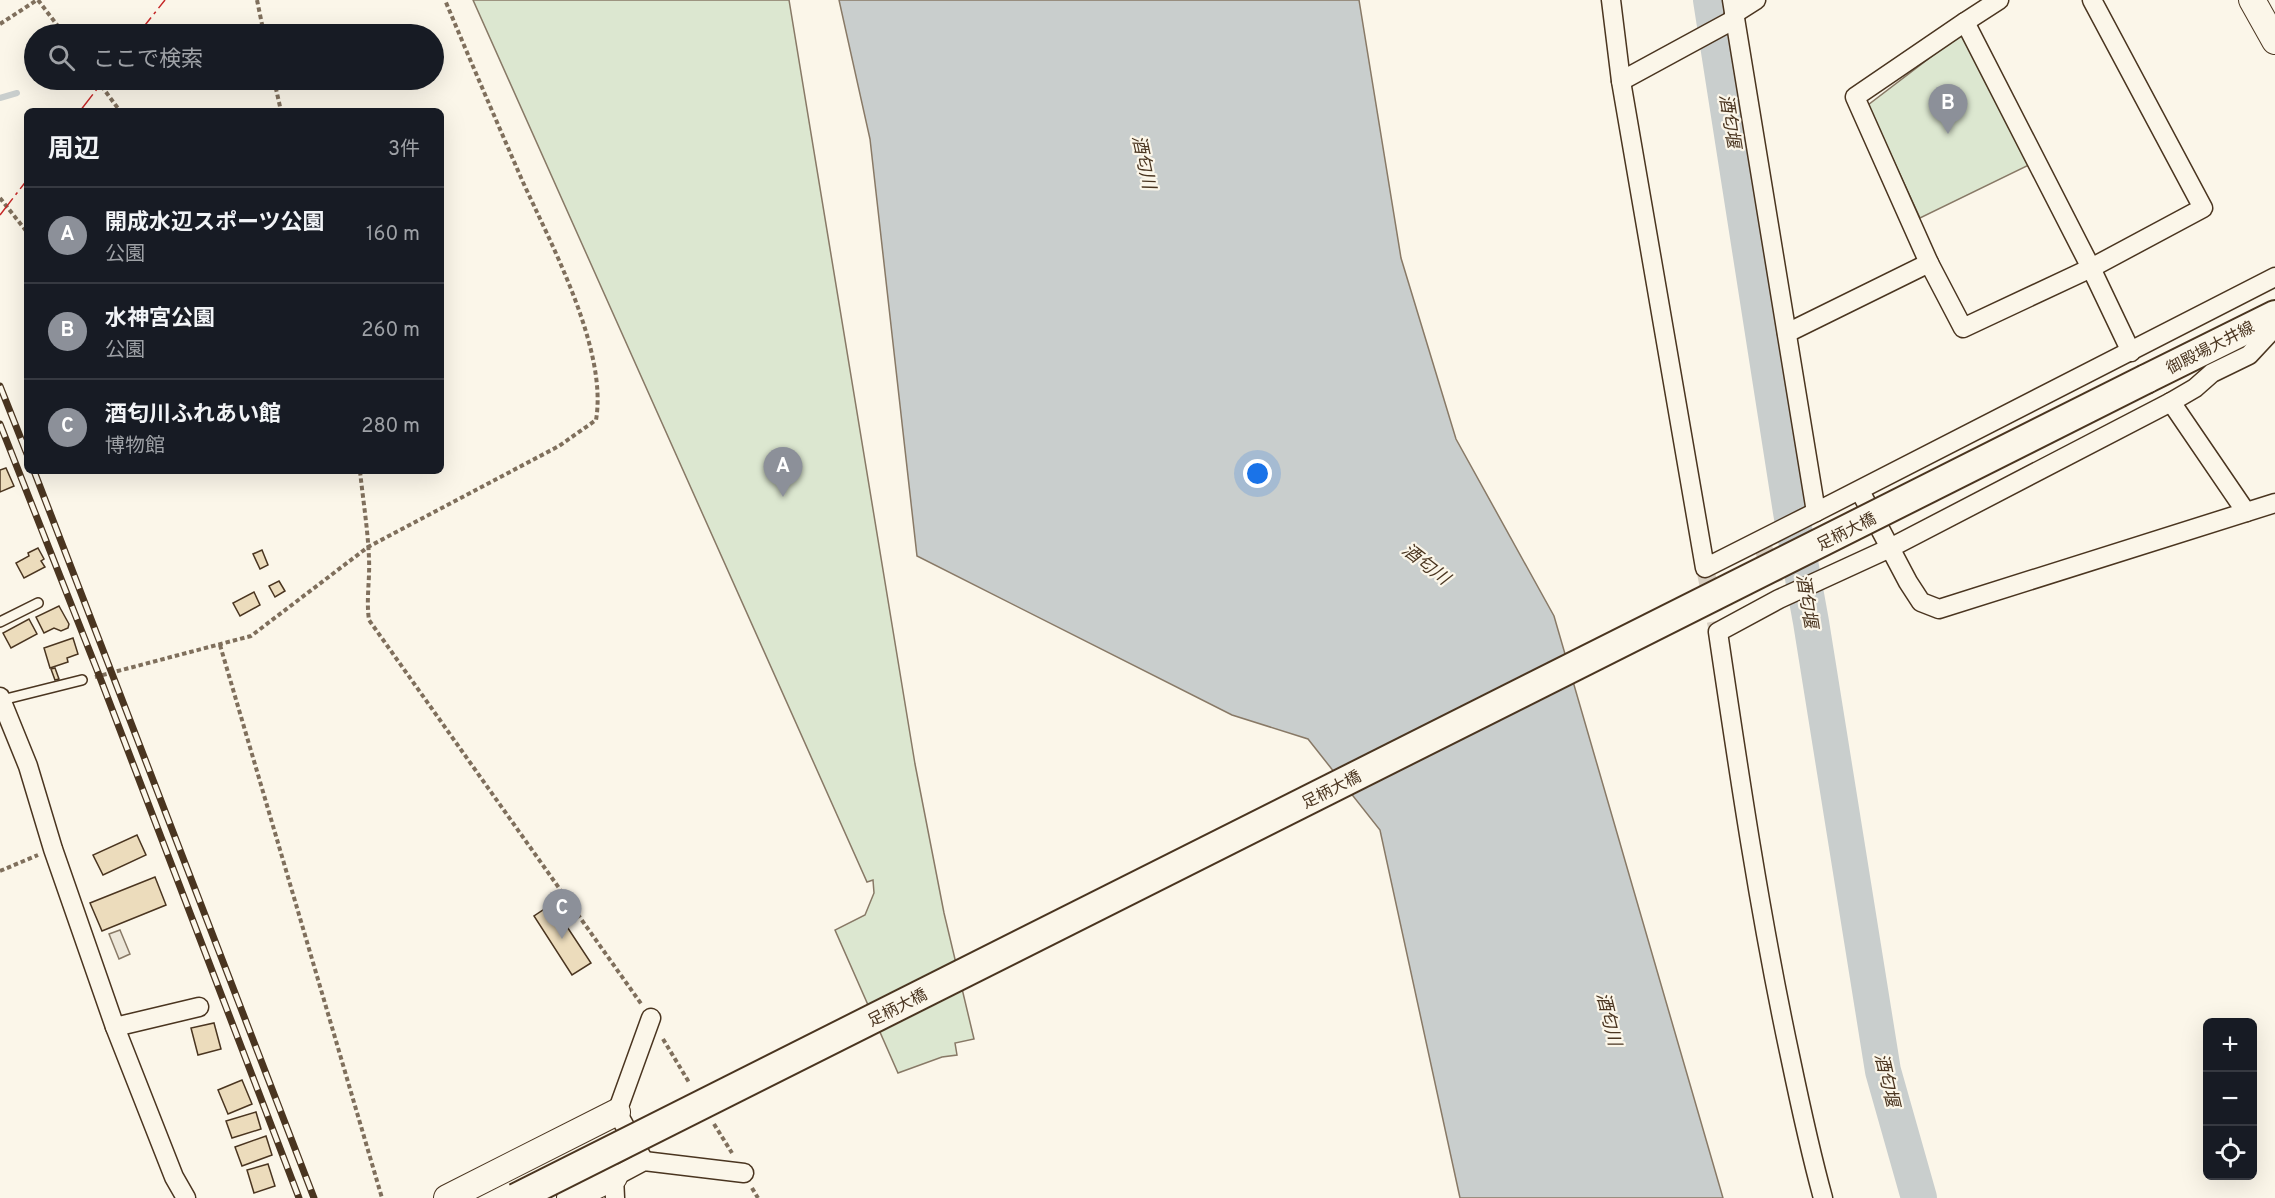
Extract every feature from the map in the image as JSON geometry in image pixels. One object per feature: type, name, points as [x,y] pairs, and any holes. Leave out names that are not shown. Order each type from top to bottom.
[{"type":"main road","name":"御殿場大井線","points":[[2146,379],[2275,315]]},
{"type":"main road","name":"足柄大橋","points":[[516,1198],[2146,379]]},
{"type":"street","points":[[1611,0],[1622,81],[1704,568],[1860,491],[2275,277]]},
{"type":"street","points":[[1622,81],[1756,0]]},
{"type":"street","points":[[1999,0],[1855,97],[1929,263],[1963,328],[2091,268],[2203,208],[2092,0]]},
{"type":"street","points":[[2252,0],[2275,41]]},
{"type":"street","points":[[1727,19],[1787,333],[1810,515]]},
{"type":"street","points":[[1965,22],[2091,268],[2131,352]]},
{"type":"street","points":[[1787,333],[1929,263]]},
{"type":"street","points":[[1823,1198],[1811,1155],[1777,996],[1745,819],[1718,632],[1804,587],[1890,548],[2171,402],[2195,388],[2212,373],[2249,355],[2275,327]]},
{"type":"street","points":[[2171,402],[2246,512]]},
{"type":"street","points":[[1860,491],[1921,602],[1939,609],[2275,503]]},
{"type":"street","points":[[1,698],[28,766],[53,849],[115,1028],[174,1177],[186,1198]]},
{"type":"street","points":[[115,1028],[199,1007]]},
{"type":"street","points":[[447,1198],[617,1112],[651,1018]]},
{"type":"street","points":[[617,1112],[644,1161]]},
{"type":"street","points":[[570,1198],[614,1188],[644,1161],[744,1173]]},
{"type":"lane","points":[[0,622],[38,603]]},
{"type":"lane","points":[[1,698],[82,680]]},
{"type":"path","points":[[0,24],[38,0],[56,24]]},
{"type":"path","points":[[257,0],[262,24]]},
{"type":"path","points":[[82,680],[251,636],[368,547],[559,446],[596,420],[599,406],[595,369],[580,310],[445,0]]},
{"type":"path","points":[[104,90],[118,108]]},
{"type":"path","points":[[276,90],[280,108]]},
{"type":"path","points":[[0,198],[24,228]]},
{"type":"path","points":[[360,474],[368,547],[370,585],[366,597],[369,620],[651,1018]]},
{"type":"path","points":[[220,645],[382,1198]]},
{"type":"path","points":[[0,871],[53,849]]},
{"type":"green space","points":[[473,0],[789,0],[915,764],[944,913],[974,1039],[955,1043],[957,1055],[942,1057],[898,1073],[835,930],[865,915],[874,893],[873,880],[867,882]]},
{"type":"green space","points":[[1961,34],[2031,164],[1920,218],[1868,105]]},
{"type":"shaded area","points":[[120,930],[130,954],[119,959],[109,934]]},
{"type":"water","name":"酒匂川","points":[[839,0],[1359,0],[1401,258],[1456,439],[1554,616],[1723,1198],[1460,1198],[1380,830],[1308,739],[1232,715],[917,556],[870,139]]},
{"type":"building","points":[[6,468],[14,486],[0,492],[0,470]]},
{"type":"building","points":[[38,548],[44,559],[41,561],[45,567],[24,578],[16,563]]},
{"type":"building","points":[[262,550],[268,565],[260,569],[253,554]]},
{"type":"building","points":[[279,581],[285,591],[275,597],[269,586]]},
{"type":"building","points":[[254,592],[260,605],[240,616],[233,603]]},
{"type":"building","points":[[59,606],[69,624],[68,628],[61,631],[54,628],[44,633],[36,617]]},
{"type":"building","points":[[29,619],[37,634],[11,648],[3,633]]},
{"type":"building","points":[[73,638],[78,654],[67,658],[68,662],[50,668],[44,648]]},
{"type":"building","points":[[55,668],[59,679],[55,680],[51,669]]},
{"type":"building","points":[[137,835],[146,855],[103,875],[93,855]]},
{"type":"building","points":[[155,877],[166,905],[102,931],[90,903]]},
{"type":"building","points":[[552,904],[591,963],[572,975],[534,916]]},
{"type":"building","points":[[214,1023],[221,1049],[198,1055],[191,1028]]},
{"type":"building","points":[[242,1080],[252,1104],[228,1114],[218,1090]]},
{"type":"building","points":[[256,1112],[261,1129],[232,1138],[226,1121]]},
{"type":"building","points":[[266,1136],[272,1155],[242,1166],[235,1147]]},
{"type":"building","points":[[268,1164],[275,1186],[254,1193],[247,1170]]},
{"type":"waterway","name":"酒匂堰","points":[[1711,0],[1791,512],[1811,622],[1883,1071],[1919,1198]]},
{"type":"waterway","points":[[0,98],[17,93]]},
{"type":"tunnel","points":[[1761,540],[1779,599]]},
{"type":"tunnel","points":[[1705,568],[1718,632]]},
{"type":"railway","points":[[0,386],[24,446]]},
{"type":"railway","points":[[0,424],[99,675],[299,1198]]},
{"type":"railway","points":[[35,474],[314,1198]]},
{"type":"power","points":[[146,24],[165,0]]},
{"type":"power","points":[[82,108],[96,90]]},
{"type":"power","points":[[0,215],[24,184]]},
{"type":"place","name":"水神宮公園","points":[[1948,134]]},
{"type":"place","name":"開成水辺スポーツ公園","points":[[783,497]]},
{"type":"place","name":"酒匂川ふれあい館","points":[[562,939]]}]
